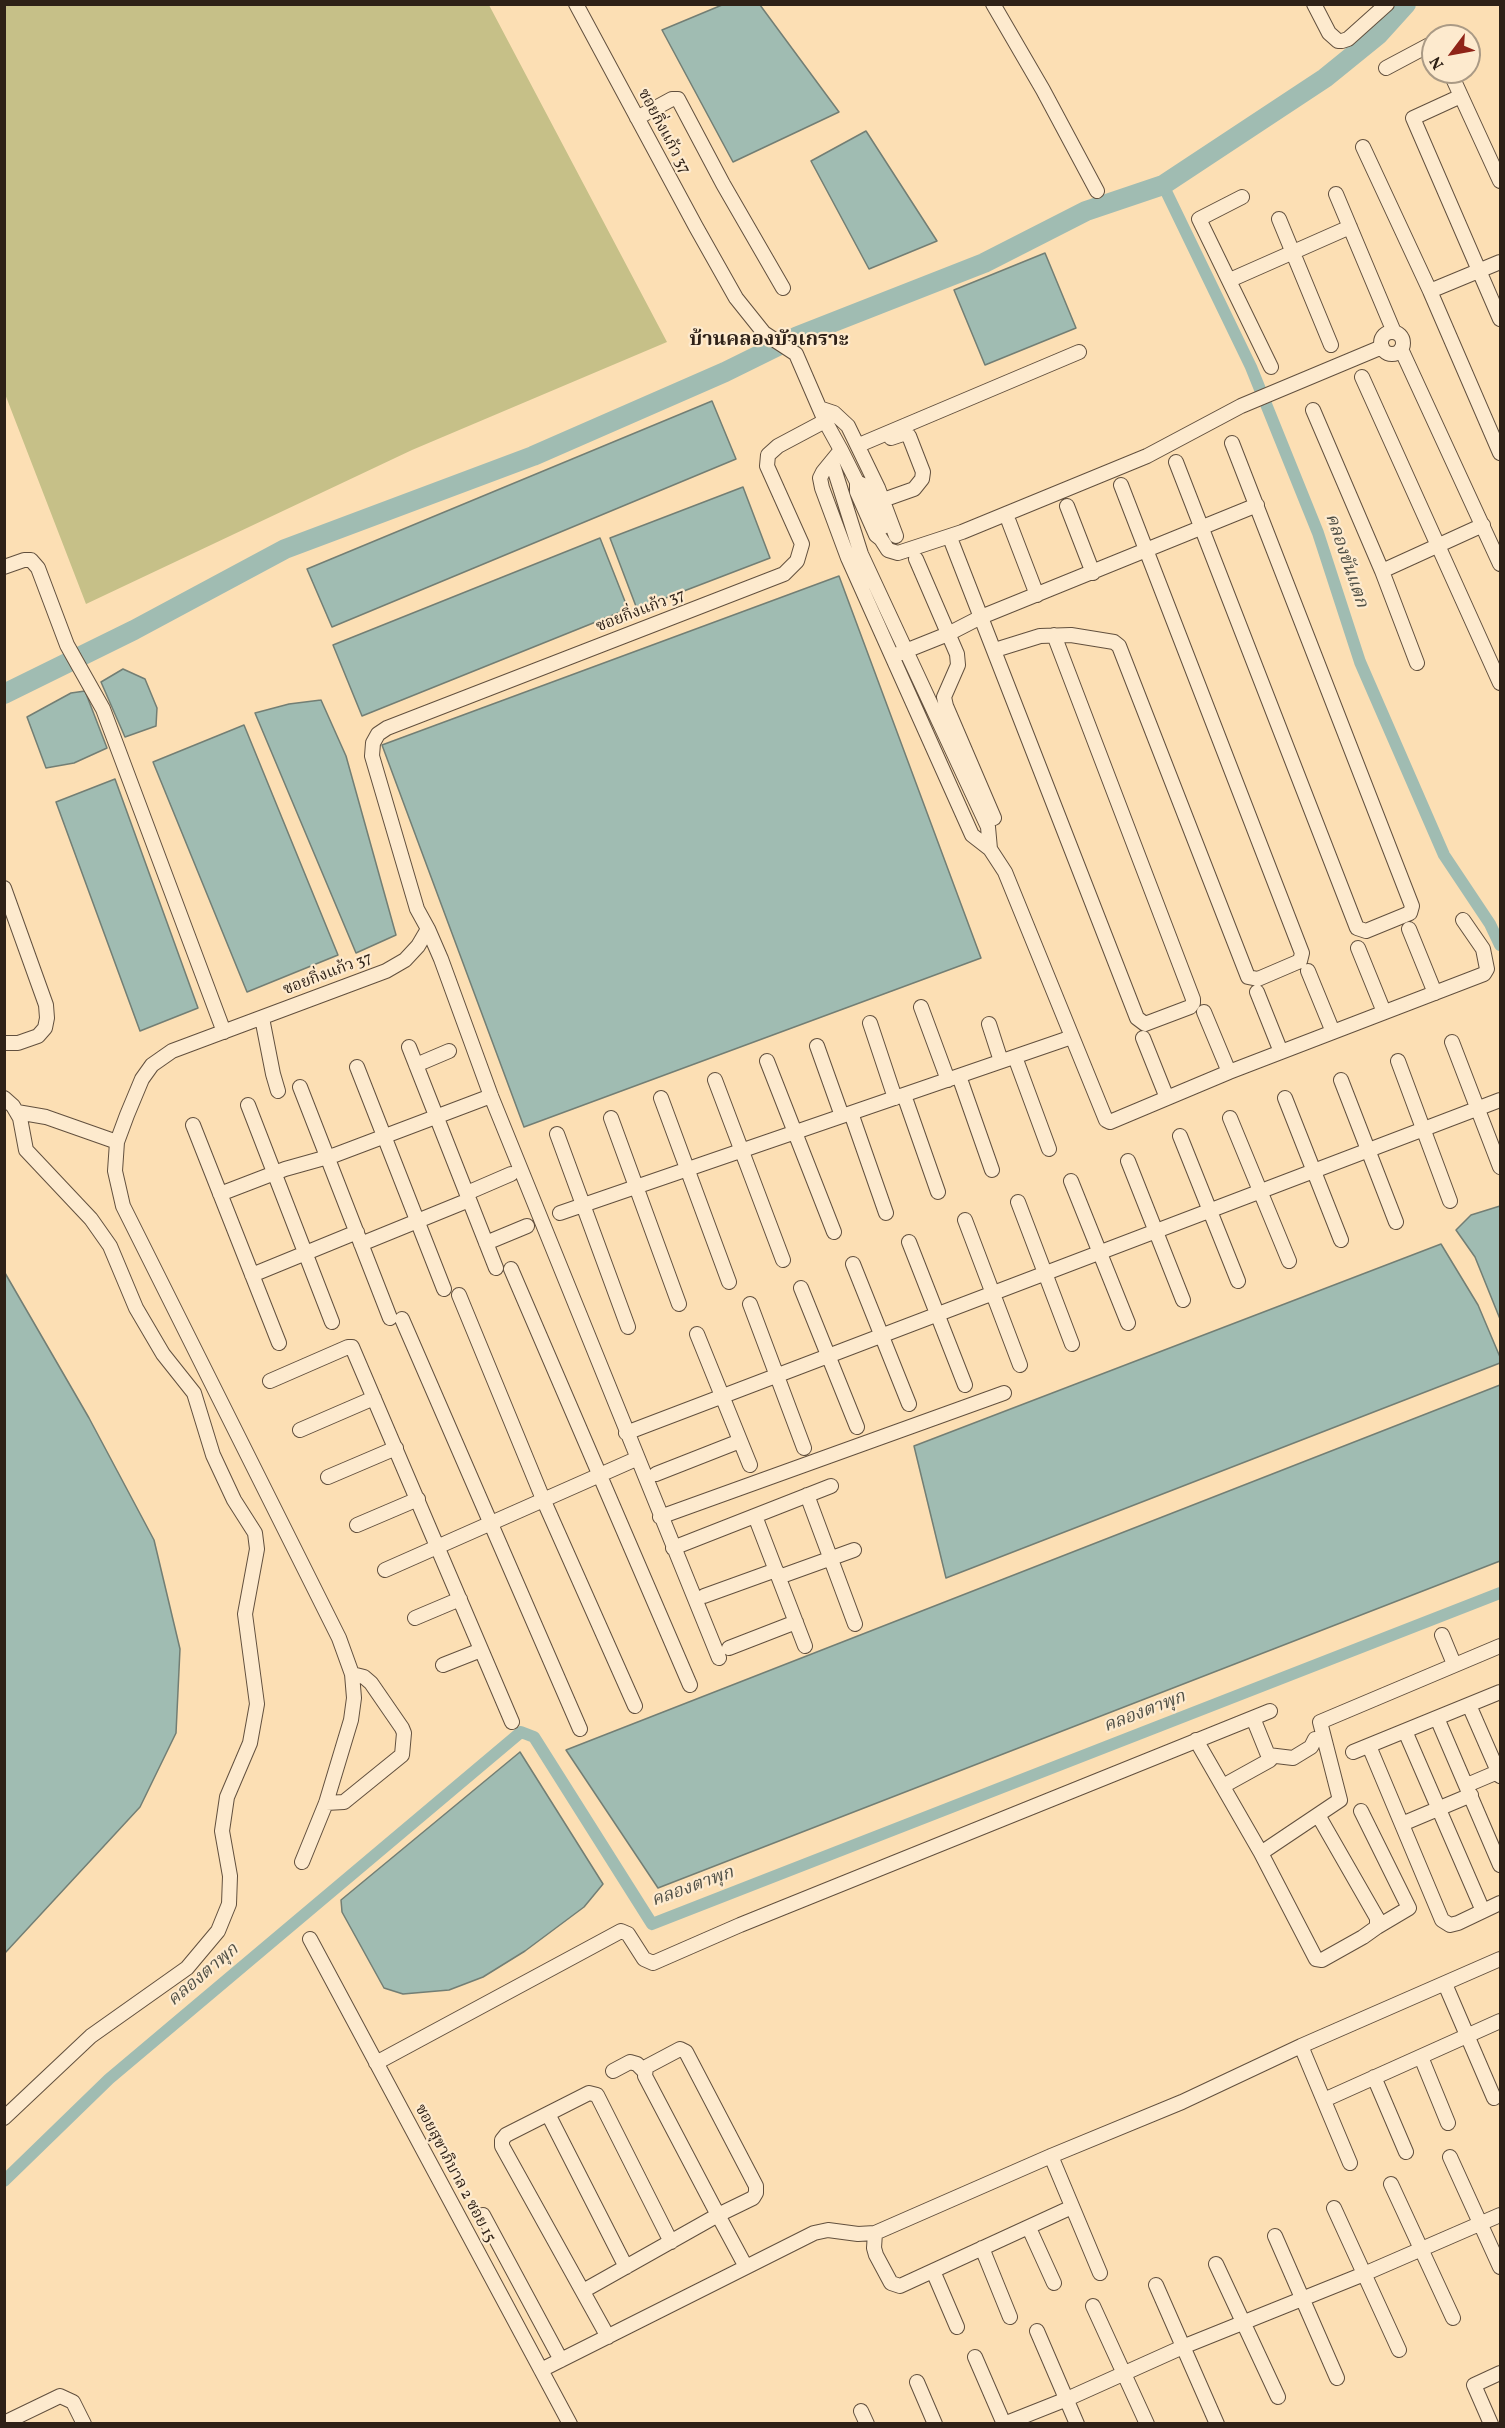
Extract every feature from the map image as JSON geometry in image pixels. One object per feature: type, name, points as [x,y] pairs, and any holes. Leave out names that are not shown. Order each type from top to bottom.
[{"type":"street","name":"ซอยกิ่งแก้ว 37","points":[[302,1862],[326,1803],[351,1720],[354,1698],[352,1674],[339,1638],[123,1206],[115,1171],[117,1142],[137,1090],[152,1065],[172,1051],[386,971],[412,953],[428,929],[417,909],[372,756],[373,742],[378,734],[387,728],[792,569],[800,555],[801,544],[767,466],[768,455],[823,415],[795,354],[764,333],[736,298],[576,4]]},
{"type":"street","points":[[993,4],[1097,191]]},
{"type":"street","points":[[1314,4],[1329,33],[1338,41],[1348,39],[1384,6]]},
{"type":"street","points":[[1386,68],[1421,49]]},
{"type":"street","points":[[1456,84],[1500,181]]},
{"type":"street","points":[[1461,96],[1413,118],[1500,319]]},
{"type":"street","points":[[637,118],[672,99],[678,99],[723,184],[783,288]]},
{"type":"street","points":[[1363,147],[1430,291],[1500,453]]},
{"type":"street","points":[[1336,194],[1394,332],[1402,339],[1401,349],[1500,564]]},
{"type":"street","points":[[1242,197],[1199,219],[1270,367]]},
{"type":"street","points":[[1279,219],[1331,345]]},
{"type":"street","points":[[1230,280],[1350,227]]},
{"type":"street","points":[[1430,291],[1500,262]]},
{"type":"street","points":[[1382,347],[1384,336],[1394,332]]},
{"type":"street","points":[[1382,347],[1389,354],[1401,349]]},
{"type":"street","points":[[1382,347],[1241,406],[1147,456],[962,532],[898,553],[888,550],[882,540],[884,532],[860,448],[842,418],[823,415],[836,456],[847,535],[854,556],[899,654],[934,750],[972,835],[990,849],[1005,872],[1106,1120],[1110,1122],[1229,1072],[1486,972],[1484,949],[1463,920]]},
{"type":"street","points":[[860,448],[1079,352]]},
{"type":"street","points":[[1362,377],[1500,683]]},
{"type":"street","points":[[1313,410],[1382,571],[1418,663]]},
{"type":"street","points":[[860,448],[903,434],[909,436],[923,472],[922,479],[909,492],[871,491]]},
{"type":"street","points":[[1176,462],[1357,928],[1366,931],[1410,913],[1412,906],[1232,443]]},
{"type":"street","points":[[836,456],[871,491],[897,536]]},
{"type":"street","points":[[995,650],[1040,636],[1054,635],[1071,635],[1114,642],[1124,653],[1248,977],[1258,979],[1300,961],[1302,952],[1122,485]]},
{"type":"street","points":[[899,654],[948,634],[981,617],[1257,505]]},
{"type":"street","points":[[1067,506],[1093,573]]},
{"type":"street","points":[[1008,522],[1037,595]]},
{"type":"street","points":[[1382,571],[1483,525]]},
{"type":"street","points":[[952,543],[1137,1018],[1145,1024],[1190,1007],[1193,999],[1054,635]]},
{"type":"street","points":[[916,559],[957,654],[958,665],[944,696],[946,706],[994,818]]},
{"type":"street","points":[[4,567],[24,560],[34,563],[73,657],[103,709],[224,1032]]},
{"type":"street","points":[[899,654],[949,743],[988,827],[990,849]]},
{"type":"street","points":[[934,750],[949,743]]},
{"type":"street","points":[[4,888],[46,1005],[47,1018],[45,1028],[38,1036],[18,1043],[4,1043]]},
{"type":"street","points":[[1410,928],[1435,993]]},
{"type":"street","points":[[428,929],[491,1096],[660,1517],[724,1653],[796,1622]]},
{"type":"street","points":[[1358,948],[1384,1012]]},
{"type":"street","points":[[1308,971],[1333,1032]]},
{"type":"street","points":[[1257,992],[1281,1052]]},
{"type":"street","points":[[921,1007],[992,1170]]},
{"type":"street","points":[[1204,1012],[1229,1072]]},
{"type":"street","points":[[262,1018],[278,1091]]},
{"type":"street","points":[[870,1023],[938,1192]]},
{"type":"street","points":[[989,1024],[1001,1061]]},
{"type":"street","points":[[560,1213],[1072,1037]]},
{"type":"street","points":[[1143,1038],[1167,1098]]},
{"type":"street","points":[[1452,1042],[1500,1167]]},
{"type":"street","points":[[817,1046],[886,1213]]},
{"type":"street","points":[[409,1047],[486,1243],[503,1268],[599,1476],[690,1685]]},
{"type":"street","points":[[416,1065],[449,1051]]},
{"type":"street","points":[[1015,1057],[1049,1149]]},
{"type":"street","points":[[1398,1060],[1449,1201]]},
{"type":"street","points":[[767,1061],[834,1232]]},
{"type":"street","points":[[357,1067],[444,1289]]},
{"type":"street","points":[[714,1080],[783,1260]]},
{"type":"street","points":[[1341,1080],[1396,1222]]},
{"type":"street","points":[[300,1087],[359,1238],[580,1729]]},
{"type":"street","points":[[220,1194],[274,1173],[383,1137],[491,1096]]},
{"type":"street","points":[[4,1098],[17,1112],[26,1150],[91,1219],[104,1237],[142,1317],[163,1354],[194,1393],[213,1455],[234,1500],[255,1533],[257,1549],[245,1614],[257,1704],[250,1743],[228,1797],[222,1831],[230,1876],[230,1904],[218,1931],[187,1968],[91,2036],[4,2118]]},
{"type":"street","points":[[662,1098],[729,1282]]},
{"type":"street","points":[[1285,1098],[1341,1240]]},
{"type":"street","points":[[626,1433],[1500,1100]]},
{"type":"street","points":[[248,1105],[332,1322]]},
{"type":"street","points":[[17,1112],[46,1117],[117,1142]]},
{"type":"street","points":[[611,1118],[679,1304]]},
{"type":"street","points":[[1230,1118],[1289,1261]]},
{"type":"street","points":[[193,1125],[279,1344]]},
{"type":"street","points":[[557,1134],[628,1327]]},
{"type":"street","points":[[1180,1136],[1238,1281]]},
{"type":"street","points":[[1128,1161],[1183,1300]]},
{"type":"street","points":[[252,1275],[305,1253],[417,1221],[511,1174]]},
{"type":"street","points":[[1071,1182],[1128,1323]]},
{"type":"street","points":[[1018,1202],[1072,1344]]},
{"type":"street","points":[[965,1220],[1020,1365]]},
{"type":"street","points":[[486,1243],[527,1226]]},
{"type":"street","points":[[909,1242],[965,1385]]},
{"type":"street","points":[[853,1264],[909,1404]]},
{"type":"street","points":[[801,1288],[857,1427]]},
{"type":"street","points":[[459,1295],[543,1500],[635,1706]]},
{"type":"street","points":[[750,1304],[804,1448]]},
{"type":"street","points":[[697,1334],[750,1465]]},
{"type":"street","points":[[270,1382],[352,1347],[512,1722]]},
{"type":"street","points":[[660,1517],[1004,1393]]},
{"type":"street","points":[[300,1430],[374,1398]]},
{"type":"street","points":[[656,1474],[740,1441]]},
{"type":"street","points":[[328,1477],[396,1448]]},
{"type":"street","points":[[385,1570],[636,1458]]},
{"type":"street","points":[[673,1548],[831,1486]]},
{"type":"street","points":[[807,1495],[855,1623]]},
{"type":"street","points":[[357,1525],[418,1499]]},
{"type":"street","points":[[755,1516],[805,1646]]},
{"type":"street","points":[[704,1596],[854,1550]]},
{"type":"street","points":[[415,1618],[460,1599]]},
{"type":"street","points":[[1442,1635],[1454,1664]]},
{"type":"street","points":[[1262,1853],[1340,1800],[1320,1722],[1500,1646]]},
{"type":"street","points":[[443,1665],[481,1650]]},
{"type":"street","points":[[326,1803],[339,1804],[350,1799],[402,1755],[404,1733],[402,1728],[371,1683],[364,1677],[352,1674]]},
{"type":"street","points":[[1353,1752],[1500,1692]]},
{"type":"street","points":[[1402,1824],[1439,1808],[1500,1773],[1469,1705]]},
{"type":"street","points":[[376,2063],[621,1931],[628,1934],[644,1959],[653,1963],[740,1925],[1270,1711]]},
{"type":"street","points":[[1223,1786],[1270,1760],[1253,1718]]},
{"type":"street","points":[[1437,1718],[1500,1865]]},
{"type":"street","points":[[1405,1731],[1483,1911]]},
{"type":"street","points":[[1268,1755],[1293,1758],[1311,1747],[1315,1739]]},
{"type":"street","points":[[1196,1740],[1262,1853],[1316,1959],[1322,1960],[1409,1908],[1361,1811]]},
{"type":"street","points":[[1369,1746],[1442,1920],[1450,1925],[1458,1923],[1500,1903]]},
{"type":"street","points":[[1318,1815],[1377,1918],[1377,1927]]},
{"type":"street","name":"ซอยสุขาภิบาล 2 ซอย 15","points":[[310,1940],[570,2424]]},
{"type":"street","points":[[541,2370],[814,2233],[828,2230],[875,2234],[1051,2156],[1182,2102],[1301,2046],[1500,1959]]},
{"type":"street","points":[[1445,1984],[1494,2098]]},
{"type":"street","points":[[1324,2100],[1500,2021]]},
{"type":"street","points":[[1301,2046],[1350,2163]]},
{"type":"street","points":[[583,2291],[718,2215],[753,2198],[756,2193],[756,2186],[686,2052],[680,2049],[646,2067],[644,2072]]},
{"type":"street","points":[[1421,2056],[1448,2123]]},
{"type":"street","points":[[613,2071],[630,2062],[637,2064],[644,2072],[746,2267]]},
{"type":"street","points":[[1374,2077],[1406,2152]]},
{"type":"street","points":[[608,2337],[502,2146],[502,2140],[506,2135],[589,2093],[597,2095],[671,2242]]},
{"type":"street","points":[[548,2114],[626,2267]]},
{"type":"street","points":[[1051,2156],[1100,2273]]},
{"type":"street","points":[[1450,2157],[1500,2267]]},
{"type":"street","points":[[1391,2184],[1453,2318]]},
{"type":"street","points":[[875,2234],[876,2255],[891,2283],[895,2286],[1072,2207]]},
{"type":"street","points":[[1334,2208],[1399,2350]]},
{"type":"street","points":[[483,2215],[561,2360]]},
{"type":"street","points":[[975,2356],[1004,2424],[1500,2215]]},
{"type":"street","points":[[1029,2228],[1054,2283]]},
{"type":"street","points":[[1275,2236],[1336,2378]]},
{"type":"street","points":[[982,2248],[1010,2317]]},
{"type":"street","points":[[1216,2264],[1278,2397]]},
{"type":"street","points":[[933,2271],[957,2327]]},
{"type":"street","points":[[1156,2285],[1185,2346],[1217,2424]]},
{"type":"street","points":[[1093,2306],[1148,2424]]},
{"type":"street","points":[[1037,2331],[1077,2424]]},
{"type":"street","points":[[1491,2424],[1474,2385],[1500,2373]]},
{"type":"street","points":[[917,2382],[935,2424]]},
{"type":"street","points":[[4,2423],[60,2396],[73,2402],[84,2424]]},
{"type":"shaded area","points":[[5,4],[489,5],[667,342],[412,450],[86,604],[5,394]]},
{"type":"water","points":[[722,5],[760,5],[839,112],[733,162],[662,30]]},
{"type":"water","points":[[866,131],[937,241],[869,269],[811,161]]},
{"type":"water","points":[[1045,253],[1076,328],[985,365],[954,290]]},
{"type":"water","points":[[712,401],[736,459],[332,627],[307,569]]},
{"type":"water","points":[[743,487],[770,558],[637,609],[610,538]]},
{"type":"water","points":[[600,538],[628,609],[362,716],[333,645]]},
{"type":"water","points":[[839,576],[981,958],[524,1127],[382,745]]},
{"type":"water","points":[[123,669],[145,679],[157,708],[156,726],[125,737],[101,682]]},
{"type":"water","points":[[85,691],[107,748],[74,763],[46,768],[27,717],[71,693]]},
{"type":"water","points":[[321,700],[346,756],[396,935],[356,953],[255,713],[289,704]]},
{"type":"water","points":[[244,725],[338,955],[247,992],[153,762]]},
{"type":"water","points":[[115,779],[198,1008],[140,1031],[56,802]]},
{"type":"water","points":[[1500,1206],[1500,1319],[1475,1257],[1456,1230],[1471,1215]]},
{"type":"water","points":[[1441,1244],[1478,1305],[1500,1357],[1500,1363],[946,1578],[914,1446]]},
{"type":"water","points":[[5,1273],[89,1418],[154,1540],[180,1649],[176,1733],[140,1807],[5,1953]]},
{"type":"water","points":[[1500,1385],[1500,1561],[658,1888],[566,1750]]},
{"type":"water","points":[[520,1752],[603,1884],[584,1907],[525,1951],[483,1977],[449,1990],[403,1994],[384,1988],[342,1912],[341,1900]]},
{"type":"waterway","points":[[4,694],[134,630],[285,549],[533,456],[725,372],[798,336],[984,263],[1086,211],[1163,185],[1325,78],[1378,35],[1406,4]]},
{"type":"waterway","name":"คลองขันแตก","points":[[1163,185],[1251,367],[1318,533],[1360,662],[1444,855],[1490,924],[1500,945]]},
{"type":"waterway","name":"คลองตาพุก","points":[[4,2181],[109,2079],[521,1732],[534,1737],[652,1924],[1500,1593]]},
{"type":"district","name":"บ้านคลองบัวเกราะ","points":[[769,341]]}]
